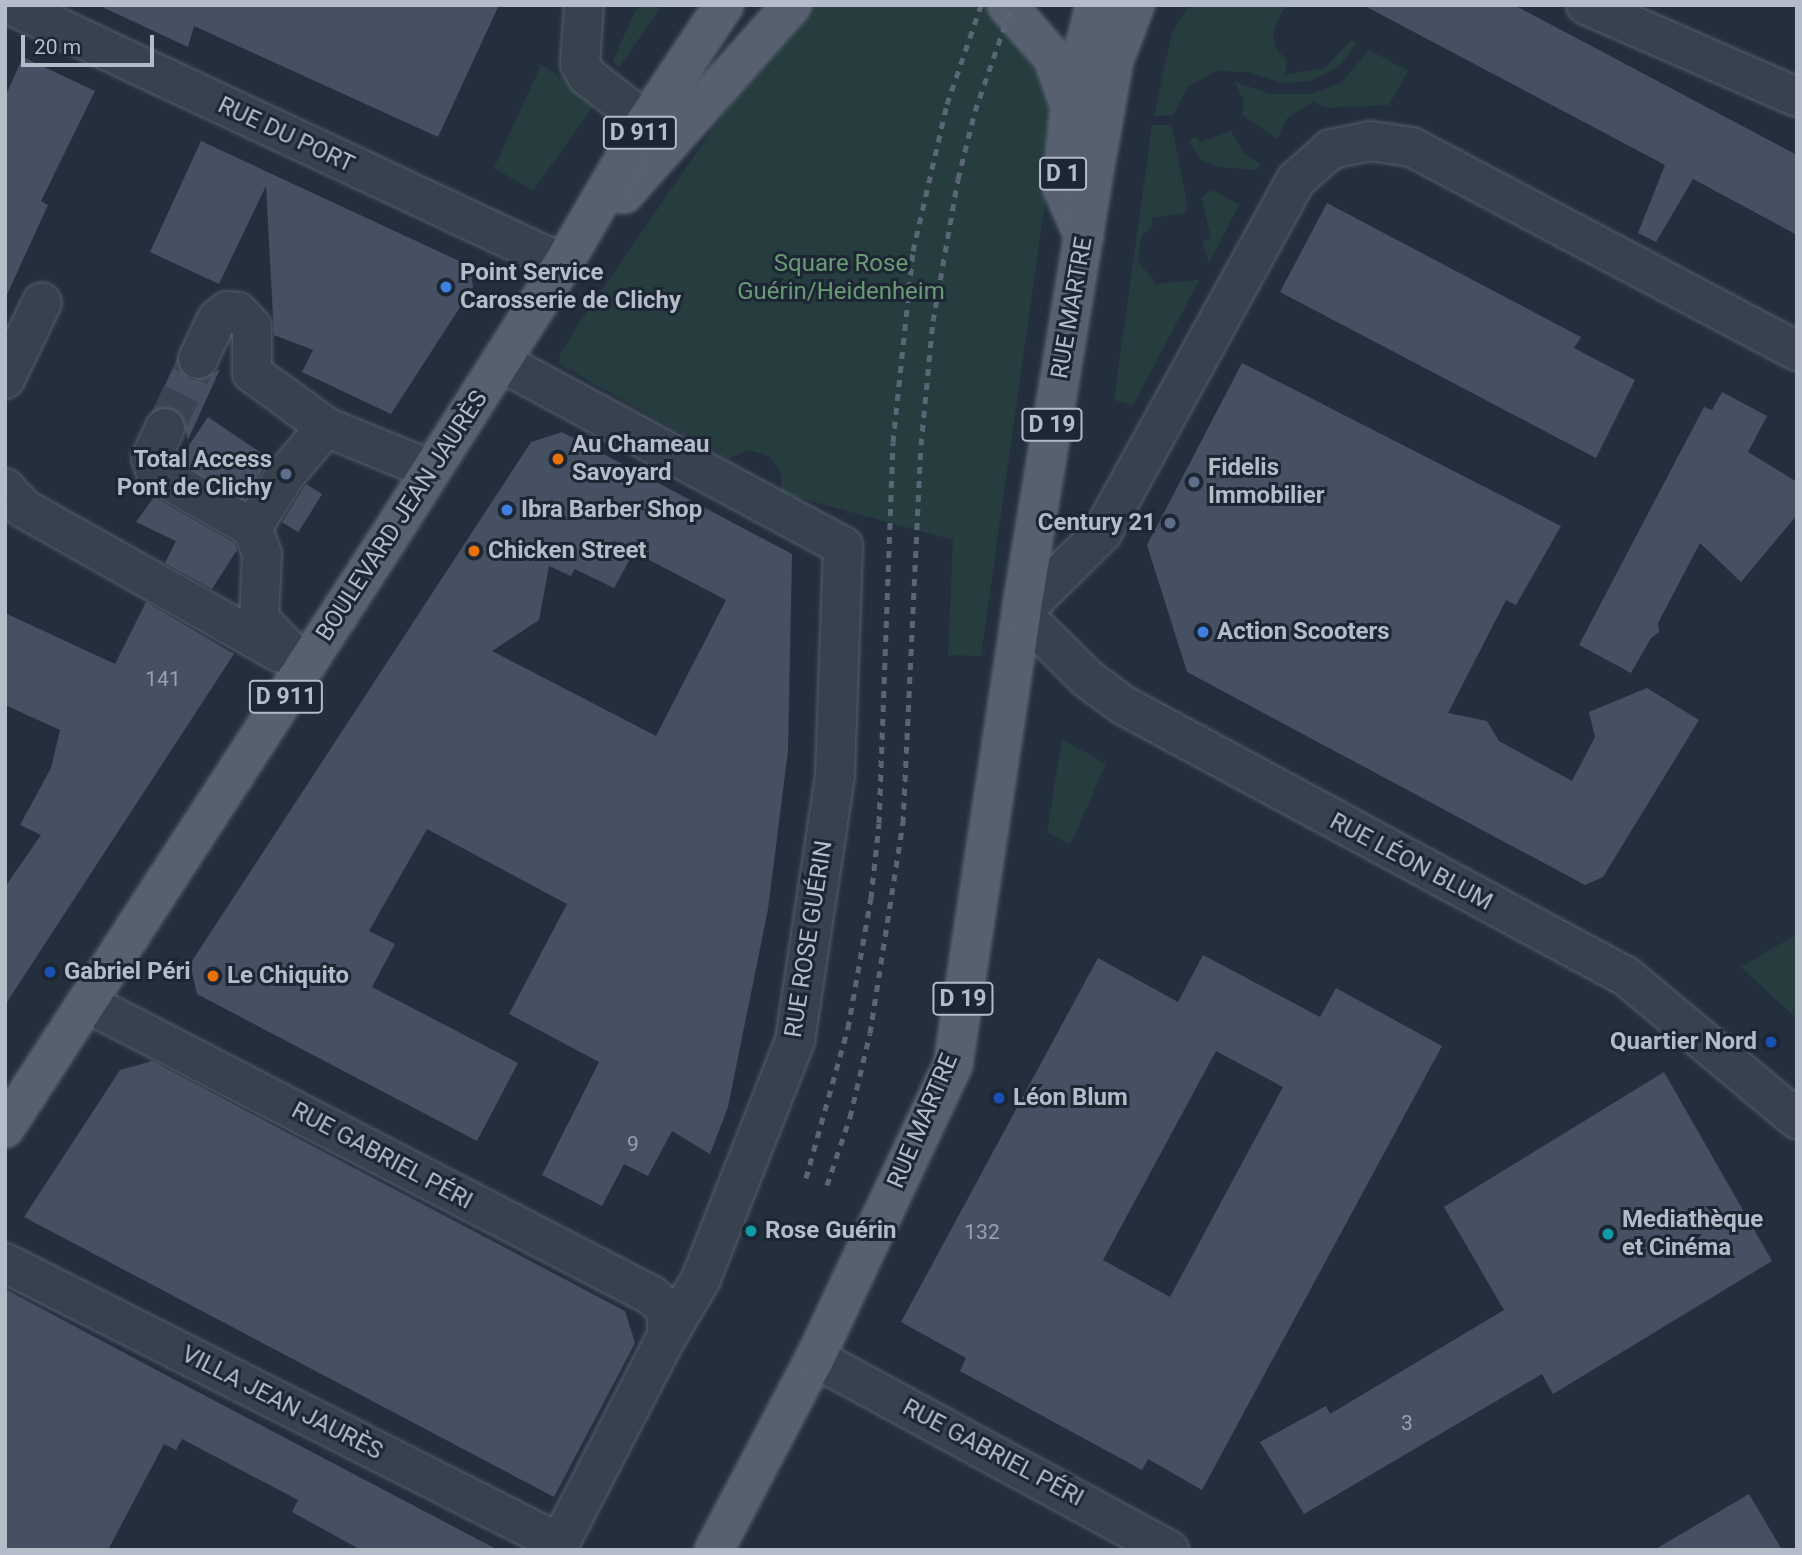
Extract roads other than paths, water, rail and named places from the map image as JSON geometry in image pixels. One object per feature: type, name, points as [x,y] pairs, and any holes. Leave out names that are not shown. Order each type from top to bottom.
[{"type":"main road","name":"BOULEVARD JEAN JAURÈS","points":[[5,1128],[89,1004],[305,667],[563,264],[646,122],[724,5]]},
{"type":"main road","points":[[563,264],[792,5]]},
{"type":"main road","points":[[1006,5],[1054,58],[1070,106]]},
{"type":"main road","name":"D 1","points":[[1084,237],[1062,187],[1070,106],[1094,5]]},
{"type":"main road","name":"RUE MARTRE","points":[[714,1550],[816,1358],[953,1065],[1021,613],[1114,60],[1135,5]]},
{"type":"street","name":"RUE DU PORT","points":[[10,5],[563,264]]},
{"type":"street","points":[[584,5],[580,64],[587,76],[646,122]]},
{"type":"street","points":[[1586,5],[1797,97]]},
{"type":"street","points":[[1021,613],[1101,534],[1296,180],[1331,149],[1371,141],[1412,147],[1797,351]]},
{"type":"street","points":[[5,379],[42,302]]},
{"type":"street","points":[[198,359],[217,319],[227,311],[238,312],[252,327],[252,373],[326,427],[431,470]]},
{"type":"street","name":"RUE ROSE GUÉRIN","points":[[500,362],[843,546],[835,776],[795,1041],[701,1279],[666,1331]]},
{"type":"street","points":[[251,528],[286,474],[326,427]]},
{"type":"street","points":[[165,428],[151,458],[156,472],[251,528],[262,554],[259,619],[305,667]]},
{"type":"street","points":[[5,488],[23,508],[305,667]]},
{"type":"street","name":"RUE LÉON BLUM","points":[[1021,613],[1088,679],[1123,705],[1627,977],[1797,1119]]},
{"type":"street","name":"RUE GABRIEL PÉRI","points":[[89,1004],[650,1296],[666,1331]]},
{"type":"street","name":"VILLA JEAN JAURÈS","points":[[5,1263],[558,1546]]},
{"type":"street","points":[[558,1546],[666,1331]]},
{"type":"street","name":"RUE GABRIEL PÉRI","points":[[816,1358],[1169,1550]]},
{"type":"tunnel","points":[[165,428],[198,359]]},
{"type":"railway","points":[[806,1178],[848,1028],[871,898],[879,823],[893,442],[913,251],[947,104],[981,5]]},
{"type":"railway","points":[[827,1185],[850,1117],[870,1033],[903,823],[921,445],[933,321],[958,179],[975,111],[1012,5]]},
{"type":"place","name":"Point Service Carosserie de Clichy","points":[[446,287]]},
{"type":"place","name":"Au Chameau Savoyard","points":[[558,459]]},
{"type":"place","name":"Total Access Pont de Clichy","points":[[286,474]]},
{"type":"place","name":"Fidelis Immobilier","points":[[1194,482]]},
{"type":"place","name":"Ibra Barber Shop","points":[[507,510]]},
{"type":"place","name":"Century 21","points":[[1170,523]]},
{"type":"place","name":"Chicken Street","points":[[474,551]]},
{"type":"place","name":"Action Scooters","points":[[1203,632]]},
{"type":"place","name":"Gabriel Péri","points":[[50,972]]},
{"type":"place","name":"Le Chiquito","points":[[213,976]]},
{"type":"place","name":"Quartier Nord","points":[[1771,1042]]},
{"type":"place","name":"Léon Blum","points":[[999,1098]]},
{"type":"place","name":"Rose Guérin","points":[[751,1231]]},
{"type":"place","name":"Mediathèque et Cinéma","points":[[1608,1234]]},
{"type":"park label","name":"Square Rose Guérin/Heidenheim","points":[[841,278]]}]
